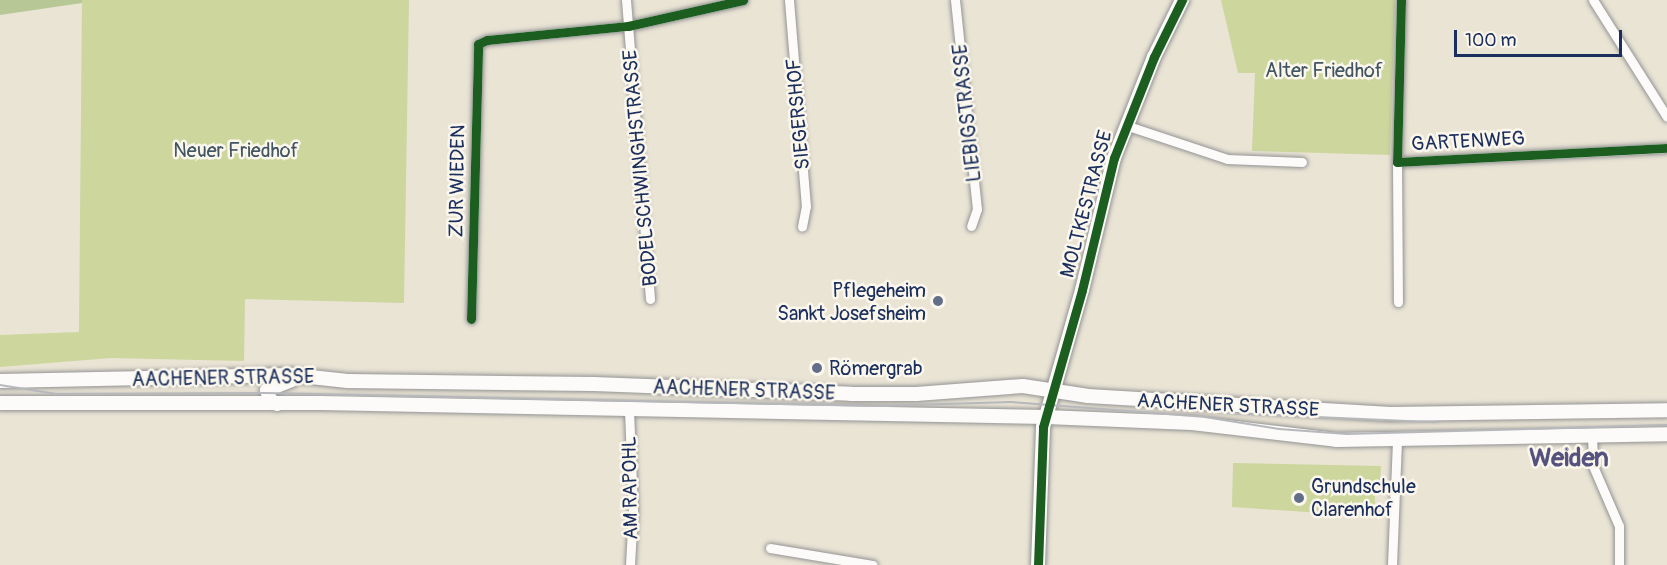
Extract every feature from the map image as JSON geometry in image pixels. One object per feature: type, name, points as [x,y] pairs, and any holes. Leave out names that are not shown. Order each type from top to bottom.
[{"type":"main road","name":"MOLTKESTRASSE","points":[[1038,565],[1036,537],[1046,417],[1125,125],[1182,0]]},
{"type":"main road","name":"AACHENER STRASSE","points":[[0,381],[305,375],[348,381],[615,384],[851,394],[916,394],[992,386],[1053,390],[1088,396],[1406,415],[1667,410]]},
{"type":"main road","points":[[276,404],[268,397],[270,386],[305,375]]},
{"type":"main road","points":[[615,384],[629,410]]},
{"type":"main road","points":[[629,410],[634,398],[658,387]]},
{"type":"main road","name":"AACHENER STRASSE","points":[[0,403],[276,404],[1046,417],[1192,423],[1316,439],[1667,434]]},
{"type":"street","name":"BODELSCHWINGHSTRASSE","points":[[626,0],[650,299]]},
{"type":"street","points":[[628,26],[743,0]]},
{"type":"street","name":"SIEGERSHOF","points":[[789,0],[806,206],[802,227]]},
{"type":"street","name":"LIEBIGSTRASSE","points":[[955,0],[977,209],[971,226]]},
{"type":"street","name":"GARTENWEG","points":[[1398,302],[1397,162],[1401,0]]},
{"type":"street","points":[[1593,0],[1667,117]]},
{"type":"street","name":"ZUR WIEDEN","points":[[471,320],[478,44],[487,40],[628,26]]},
{"type":"street","points":[[1125,125],[1227,159],[1302,162]]},
{"type":"street","name":"GARTENWEG","points":[[1397,162],[1667,148]]},
{"type":"street","name":"AM RAPOHL","points":[[629,410],[633,511],[630,565]]},
{"type":"street","points":[[1592,434],[1593,466],[1618,526],[1619,565]]},
{"type":"street","points":[[1392,565],[1397,438]]},
{"type":"street","points":[[770,548],[843,563],[873,565]]},
{"type":"green space","points":[[0,0],[82,0],[82,3],[0,15]]},
{"type":"green space","name":"Neuer Friedhof","points":[[82,0],[409,0],[404,303],[245,299],[244,361],[111,358],[0,367],[0,335],[79,332]]},
{"type":"green space","name":"Alter Friedhof","points":[[1221,0],[1395,0],[1390,155],[1252,151],[1255,73],[1238,73]]},
{"type":"green space","points":[[1233,463],[1381,466],[1380,485],[1375,486],[1375,510],[1380,510],[1380,517],[1232,507]]},
{"type":"tram line","points":[[0,385],[56,394],[267,393],[876,406],[1011,402],[1205,417],[1279,429],[1347,434],[1667,425]]},
{"type":"tram line","points":[[1226,413],[1436,422]]},
{"type":"cycle path","points":[[471,319],[478,44],[487,40],[628,26],[743,0]]},
{"type":"cycle path","points":[[1038,565],[1043,427],[1082,290],[1114,158],[1154,57],[1182,0]]},
{"type":"cycle path","points":[[1401,0],[1397,162],[1667,148]]},
{"type":"place","name":"Pflegeheim Sankt Josefsheim","points":[[938,301]]},
{"type":"place","name":"Römergrab","points":[[817,368]]},
{"type":"place","name":"Grundschule Clarenhof","points":[[1299,498]]},
{"type":"district","name":"Weiden","points":[[1569,459]]}]
